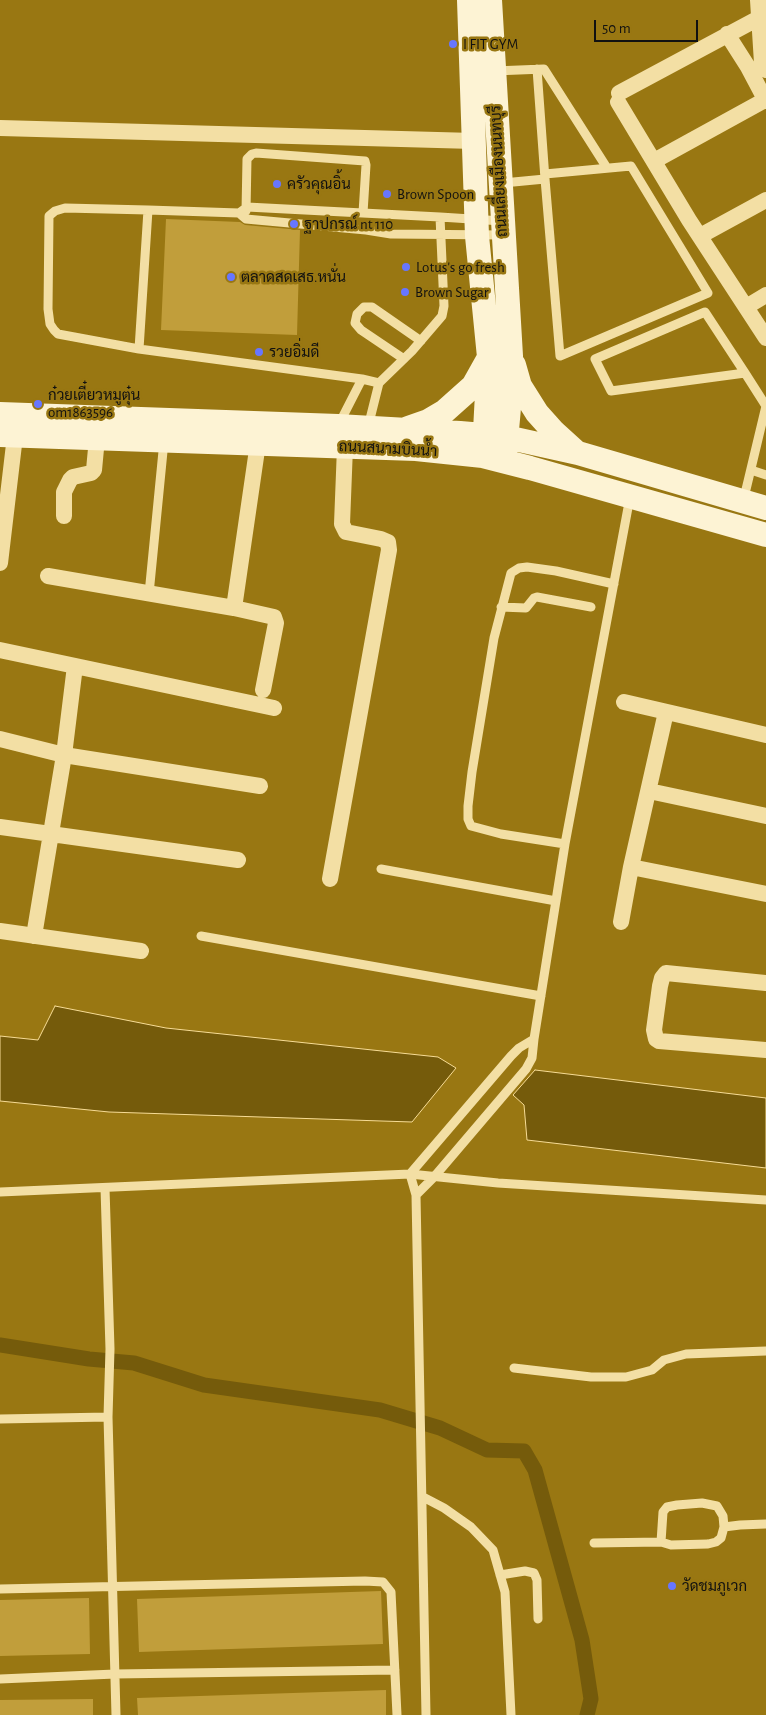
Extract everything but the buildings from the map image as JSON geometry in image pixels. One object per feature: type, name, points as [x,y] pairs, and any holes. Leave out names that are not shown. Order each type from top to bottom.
[{"type":"main road","name":"ถนนเลี่ยงเมืองนนทบุรี","points":[[469,0],[477,227],[500,357]]},
{"type":"main road","name":"ถนนเลี่ยงเมืองนนทบุรี","points":[[490,0],[503,228],[500,357],[495,447]]},
{"type":"main road","points":[[402,430],[445,411],[473,386],[500,357],[537,413],[554,432],[578,453]]},
{"type":"main road","name":"ถนนสนามบินน้ำ","points":[[0,414],[342,437],[416,449],[495,447],[578,453],[766,508]]},
{"type":"main road","name":"ถนนสนามบินน้ำ","points":[[8,436],[258,443],[342,437],[368,428],[402,430],[495,447],[630,496],[766,535]]},
{"type":"street","points":[[654,161],[766,101],[759,67],[758,0]]},
{"type":"street","points":[[759,18],[727,34],[618,97],[654,161],[700,236],[766,338]]},
{"type":"street","points":[[727,34],[759,67]]},
{"type":"street","points":[[0,128],[474,141]]},
{"type":"street","points":[[700,236],[766,200]]},
{"type":"street","points":[[746,307],[766,295]]},
{"type":"street","points":[[0,563],[8,436]]},
{"type":"street","points":[[330,879],[389,550],[388,542],[346,532],[342,524],[342,437]]},
{"type":"street","points":[[64,516],[64,492],[67,483],[73,477],[91,473],[94,470],[97,438]]},
{"type":"street","points":[[234,608],[258,443]]},
{"type":"street","points":[[48,576],[234,608],[274,617],[276,623],[263,690]]},
{"type":"street","points":[[0,650],[274,708]]},
{"type":"street","points":[[34,936],[49,834],[64,755],[75,666]]},
{"type":"street","points":[[624,702],[676,716],[766,735]]},
{"type":"street","points":[[621,922],[631,867],[666,712]]},
{"type":"street","points":[[0,739],[64,755],[260,786]]},
{"type":"street","points":[[649,791],[766,816]]},
{"type":"street","points":[[0,827],[238,860]]},
{"type":"street","points":[[631,867],[766,894]]},
{"type":"street","points":[[0,931],[141,951]]},
{"type":"street","points":[[766,983],[666,973],[662,978],[660,986],[654,1030],[656,1039],[660,1041],[766,1050]]},
{"type":"lane","points":[[500,183],[545,176],[631,166],[708,293],[560,356],[545,176],[537,69]]},
{"type":"lane","points":[[494,70],[544,69],[607,168]]},
{"type":"lane","points":[[242,216],[247,207],[247,159],[256,153],[365,161],[362,213]]},
{"type":"lane","points":[[247,207],[440,217],[477,227],[503,228]]},
{"type":"lane","points":[[379,383],[362,379],[139,349],[58,334],[50,324],[48,309],[49,216],[55,211],[65,208],[148,210],[242,216],[391,234],[440,235],[477,227],[503,228]]},
{"type":"lane","points":[[139,349],[148,210]]},
{"type":"lane","points":[[368,428],[379,383],[421,341],[442,316],[444,306],[440,217]]},
{"type":"lane","points":[[404,359],[361,330],[356,323],[357,314],[364,307],[372,307],[421,341]]},
{"type":"lane","points":[[743,502],[766,406],[745,373],[706,312],[595,359],[611,390],[745,373]]},
{"type":"lane","points":[[342,437],[362,379]]},
{"type":"lane","points":[[149,594],[164,440]]},
{"type":"lane","points":[[751,470],[766,475]]},
{"type":"lane","points":[[416,1195],[434,1177],[526,1069],[532,1058],[565,844],[630,496]]},
{"type":"lane","points":[[565,844],[501,834],[470,826],[468,806],[472,772],[494,638],[511,573],[519,568],[527,567],[556,571],[614,584]]},
{"type":"lane","points":[[501,607],[526,608],[534,598],[591,607]]},
{"type":"lane","points":[[381,869],[556,901]]},
{"type":"lane","points":[[201,936],[541,996]]},
{"type":"lane","points":[[410,1174],[511,1056],[519,1048],[534,1039]]},
{"type":"lane","points":[[410,1174],[416,1195],[426,1715]]},
{"type":"lane","points":[[0,1192],[410,1174],[498,1183],[766,1200]]},
{"type":"lane","points":[[105,1188],[110,1349],[108,1417],[116,1715]]},
{"type":"lane","points":[[514,1368],[591,1377],[626,1377],[652,1370],[664,1360],[686,1354],[766,1351]]},
{"type":"lane","points":[[0,1420],[108,1417]]},
{"type":"lane","points":[[422,1497],[444,1508],[471,1527],[493,1550],[505,1592],[511,1715]]},
{"type":"lane","points":[[594,1543],[661,1542],[671,1545],[708,1544],[716,1542],[721,1538],[724,1528],[723,1516],[717,1506],[702,1503],[666,1507],[662,1518],[661,1542]]},
{"type":"lane","points":[[724,1528],[766,1524]]},
{"type":"lane","points":[[500,1575],[525,1571],[534,1573],[537,1580],[538,1619]]},
{"type":"lane","points":[[0,1588],[383,1582],[391,1592],[397,1715]]},
{"type":"lane","points":[[0,1679],[115,1674],[395,1670]]},
{"type":"shaded area","points":[[55,1006],[166,1028],[438,1057],[456,1068],[412,1122],[109,1112],[0,1101],[0,1036],[38,1040]]},
{"type":"shaded area","points":[[535,1070],[766,1098],[766,1168],[527,1140],[524,1105],[513,1095]]},
{"type":"waterway","points":[[0,1345],[89,1359],[134,1363],[204,1385],[380,1410],[440,1428],[487,1450],[524,1451],[535,1470],[582,1640],[591,1699],[587,1715]]},
{"type":"place","name":"I FIT GYM","points":[[453,44]]},
{"type":"place","name":"ครัวคุณอิ้น","points":[[277,184]]},
{"type":"place","name":"Brown Spoon","points":[[387,194]]},
{"type":"place","name":"ฐาปกรณ์ nt 110","points":[[294,224]]},
{"type":"place","name":"Lotus's go fresh","points":[[406,267]]},
{"type":"place","name":"ตลาดสดเสธ.หนั่น","points":[[231,277]]},
{"type":"place","name":"Brown Sugar","points":[[405,292]]},
{"type":"place","name":"รวยอิ่มดี","points":[[259,352]]},
{"type":"place","name":"ก๋วยเตี๋ยวหมูตุ๋น om1863596","points":[[38,404]]},
{"type":"place","name":"วัดชมภูเวก","points":[[672,1586]]}]
